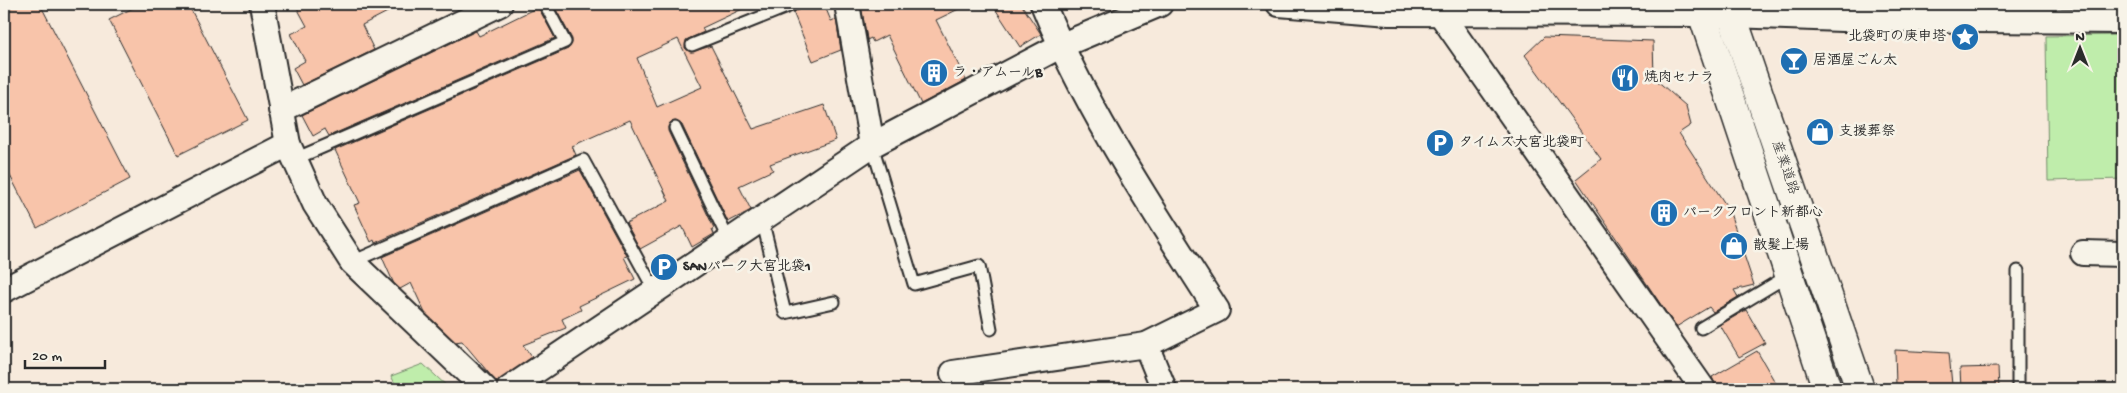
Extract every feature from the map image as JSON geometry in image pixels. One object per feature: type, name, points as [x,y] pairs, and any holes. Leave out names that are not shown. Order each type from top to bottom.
[{"type":"main road","name":"産業道路","points":[[1701,9],[1827,389]]},
{"type":"main road","name":"産業道路","points":[[1730,9],[1860,389]]},
{"type":"street","points":[[262,4],[281,110],[291,152],[315,204],[352,262],[485,389]]},
{"type":"street","points":[[281,110],[500,4]]},
{"type":"street","points":[[847,4],[872,145]]},
{"type":"street","points":[[953,373],[1146,345],[1217,310],[1145,197],[1060,46],[1043,4]]},
{"type":"street","points":[[509,389],[872,145],[1060,46],[1160,4]]},
{"type":"street","points":[[1279,4],[1389,13],[1701,9],[2032,11],[2123,21]]},
{"type":"street","points":[[1440,13],[1703,389]]},
{"type":"street","points":[[4,290],[291,152]]},
{"type":"street","points":[[2084,253],[2123,254]]},
{"type":"street","points":[[1146,345],[1164,389]]},
{"type":"lane","points":[[291,152],[565,42],[545,4]]},
{"type":"lane","points":[[692,45],[794,4]]},
{"type":"lane","points":[[675,128],[729,241]]},
{"type":"lane","points":[[872,145],[914,284],[979,266],[990,329]]},
{"type":"lane","points":[[352,262],[583,160],[655,291]]},
{"type":"lane","points":[[762,220],[785,313],[834,302]]},
{"type":"lane","points":[[2018,271],[2018,389]]},
{"type":"lane","points":[[1701,328],[1790,274]]},
{"type":"green space","points":[[2123,35],[2123,179],[2048,181],[2046,36]]},
{"type":"green space","points":[[423,364],[450,389],[398,389],[391,376]]},
{"type":"building","points":[[18,4],[40,4],[130,179],[37,228],[4,164],[4,11]]},
{"type":"building","points":[[141,4],[188,4],[248,120],[178,155],[109,20]]},
{"type":"building","points":[[295,4],[403,4],[362,25],[374,50],[302,85],[293,68],[305,61],[291,34],[307,26]]},
{"type":"building","points":[[553,4],[753,4],[702,28],[704,32],[686,40],[685,48],[691,52],[711,46],[753,129],[824,105],[836,140],[770,164],[773,170],[739,186],[751,210],[728,222],[682,125],[676,121],[671,122],[668,131],[714,228],[712,229],[714,234],[692,247],[682,226],[640,249],[626,223],[669,201],[630,120],[572,146],[576,155],[375,243],[374,240],[371,242],[354,205],[360,203],[335,150],[568,49],[572,39]],"holes":[[[678,39],[702,87],[657,107],[637,58]]]},
{"type":"building","points":[[801,4],[824,4],[831,21],[836,19],[841,50],[813,61],[793,12],[800,9]]},
{"type":"building","points":[[969,4],[936,20],[966,80],[921,104],[887,35],[873,42],[871,38],[867,40],[861,5]]},
{"type":"building","points":[[992,4],[1021,4],[1041,34],[1020,47]]},
{"type":"building","points":[[538,7],[555,38],[329,136],[325,129],[313,136],[302,115],[476,31],[479,36]]},
{"type":"building","points":[[1544,37],[1653,41],[1654,78],[1686,106],[1691,125],[1679,133],[1729,210],[1754,285],[1734,290],[1738,297],[1713,312],[1709,307],[1676,327],[1576,179],[1601,159],[1525,55]]},
{"type":"building","points":[[580,170],[627,256],[624,257],[635,279],[579,306],[581,310],[562,319],[566,328],[523,345],[532,357],[497,383],[462,341],[455,342],[425,313],[411,283],[400,289],[394,284],[382,257]]},
{"type":"building","points":[[1746,310],[1765,343],[1739,357],[1720,325]]},
{"type":"building","points":[[1895,350],[1949,353],[1952,385],[1896,386]]},
{"type":"building","points":[[1757,351],[1779,389],[1717,389],[1712,377]]},
{"type":"building","points":[[1998,367],[1999,389],[1961,389],[1960,368]]},
{"type":"place","name":"北袋町の庚申塔","points":[[1965,37]]},
{"type":"place","name":"居酒屋ごん太","points":[[1794,61]]},
{"type":"place","name":"ラ・アムールB","points":[[934,73]]},
{"type":"place","name":"焼肉セナラ","points":[[1625,78]]},
{"type":"place","name":"支援葬祭","points":[[1820,132]]},
{"type":"place","name":"タイムズ大宮北袋町","points":[[1440,143]]},
{"type":"place","name":"パークフロント新都心","points":[[1664,213]]},
{"type":"place","name":"散髪上場","points":[[1734,246]]},
{"type":"place","name":"SANパーク大宮北袋1","points":[[664,267]]}]
